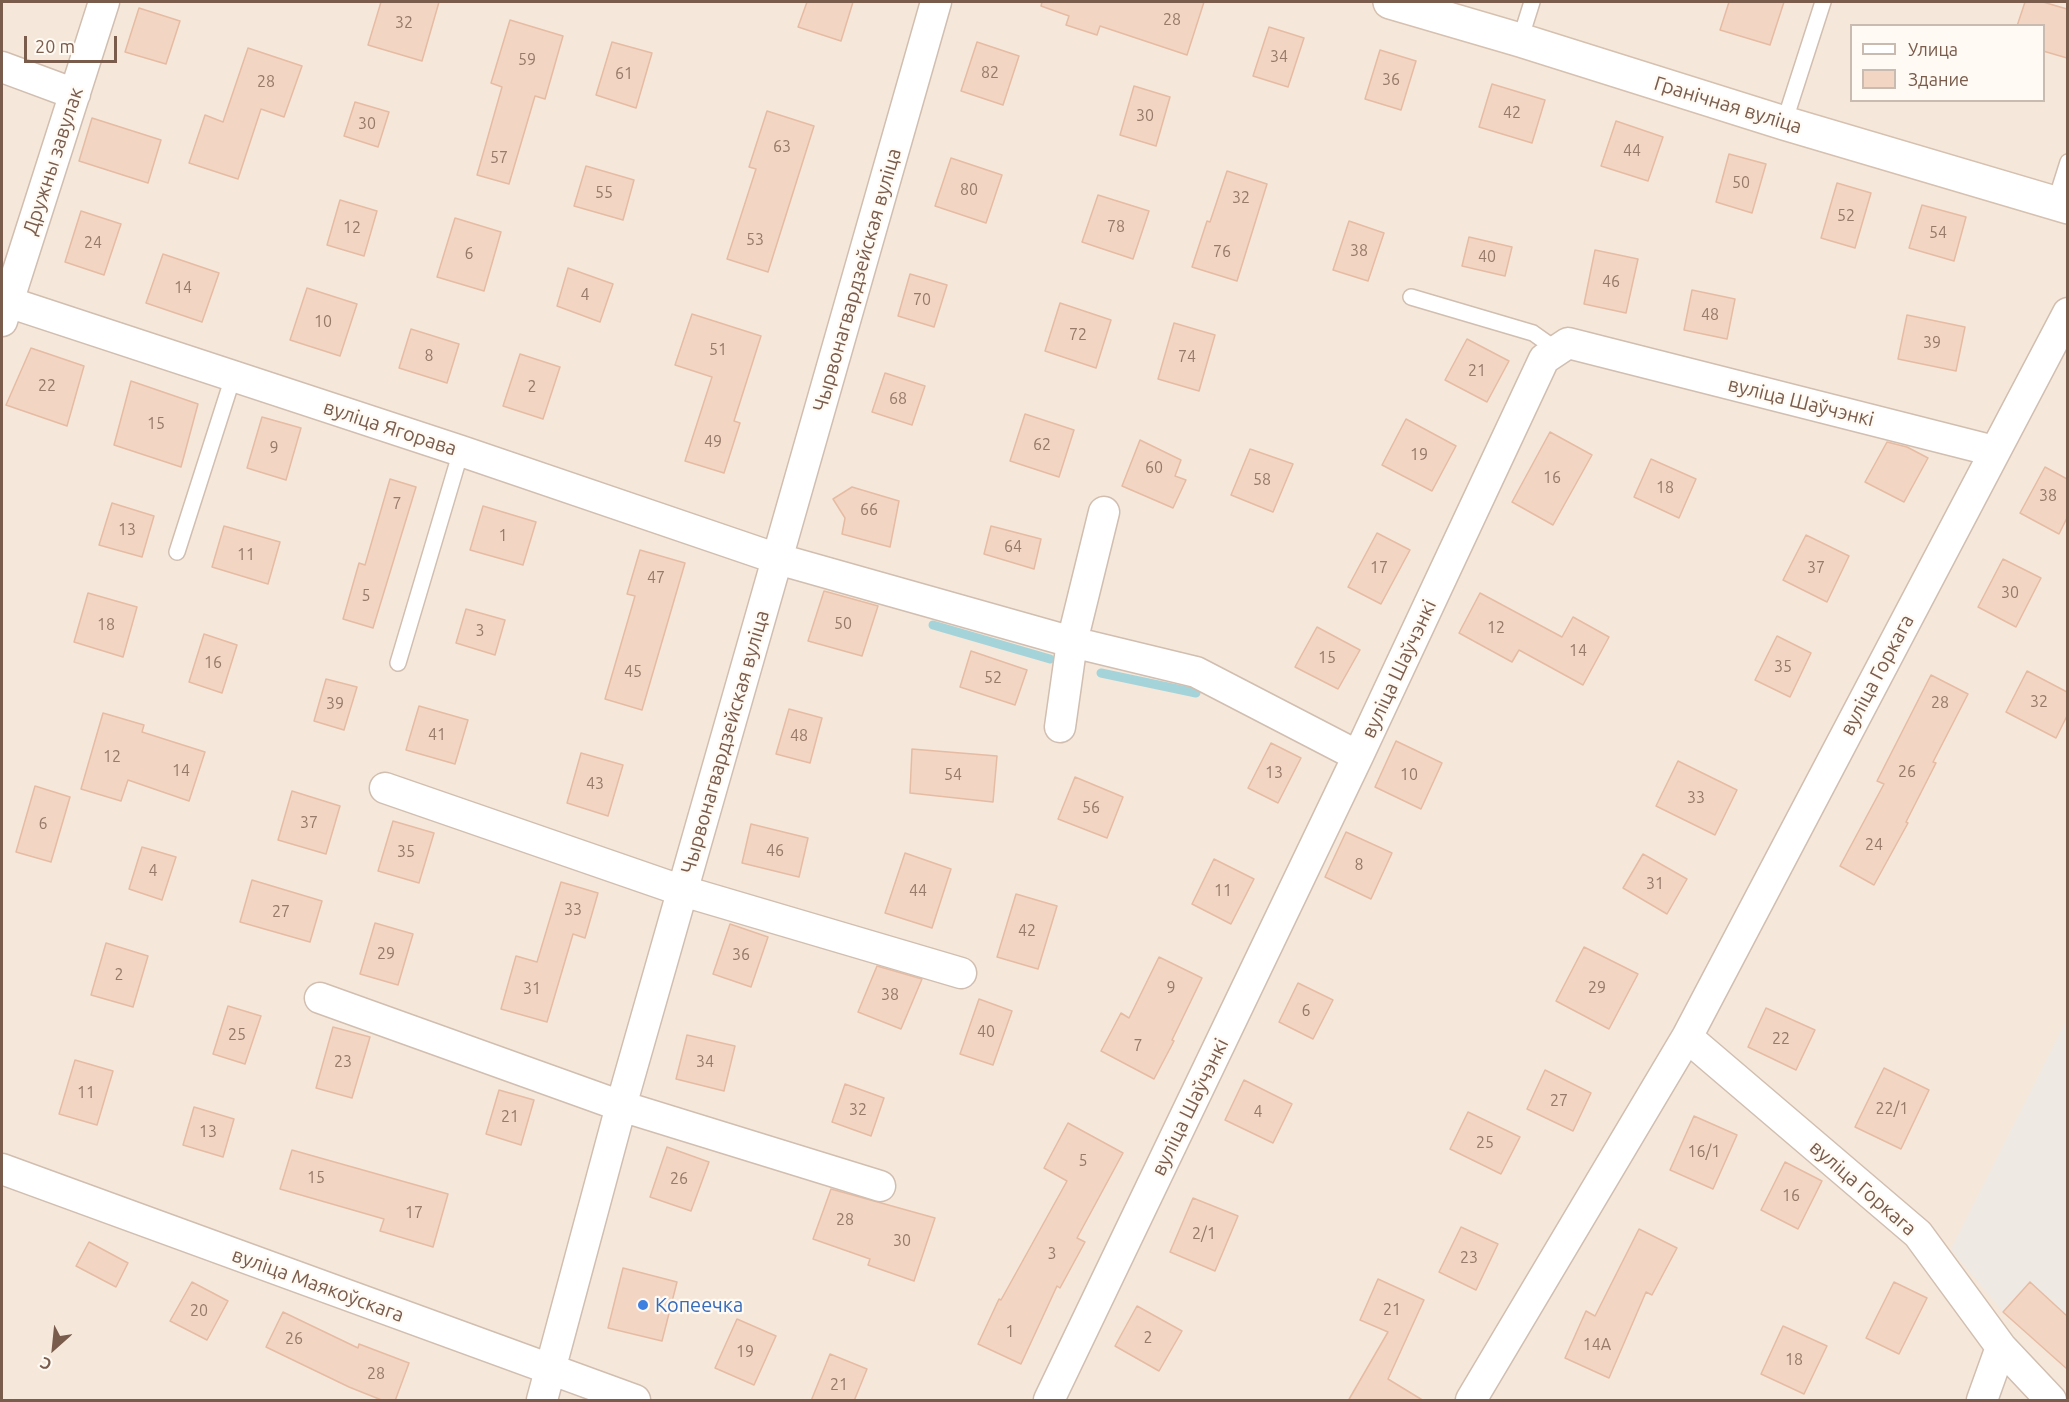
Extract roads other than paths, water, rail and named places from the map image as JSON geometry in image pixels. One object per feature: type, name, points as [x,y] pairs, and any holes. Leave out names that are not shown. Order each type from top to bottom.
[{"type":"main road","name":"Гранічная вуліца","points":[[1390,2],[2061,205]]},
{"type":"street","name":"Дружны завулак","points":[[4,308],[104,2]]},
{"type":"street","name":"Чырвонагвардзейская вуліца","points":[[542,1401],[621,1106],[936,2]]},
{"type":"street","points":[[2,67],[75,94]]},
{"type":"street","name":"вуліца Ягорава","points":[[4,308],[233,377],[461,451],[778,559]]},
{"type":"street","name":"вуліца Горкага","points":[[1471,1401],[1687,1037],[2067,313]]},
{"type":"street","name":"вуліца Шаўчэнкі","points":[[1049,1401],[1358,756],[1544,359],[1568,343],[1994,451]]},
{"type":"street","points":[[1060,727],[1072,642],[1104,512]]},
{"type":"street","points":[[778,559],[1072,642],[1196,672],[1358,756]]},
{"type":"street","name":"Чырвонагвардзейская вуліца","points":[[385,788],[683,891],[961,973]]},
{"type":"street","points":[[320,998],[621,1106],[880,1186]]},
{"type":"street","name":"вуліца Горкага","points":[[1687,1037],[1918,1234],[2001,1347]]},
{"type":"street","name":"вуліца Маякоўскага","points":[[2,1169],[635,1401]]},
{"type":"street","points":[[1982,1401],[2001,1347],[2051,1401]]},
{"type":"lane","points":[[1520,40],[1532,2]]},
{"type":"lane","points":[[1784,123],[1823,2]]},
{"type":"lane","points":[[2061,205],[2067,162]]},
{"type":"lane","points":[[1411,297],[1533,333],[1557,350]]},
{"type":"lane","points":[[177,552],[233,377]]},
{"type":"lane","points":[[398,663],[461,451]]},
{"type":"waterway","points":[[933,625],[1050,659]]},
{"type":"waterway","points":[[1101,673],[1196,693]]},
{"type":"place","name":"Копеечка","points":[[643,1305]]}]
